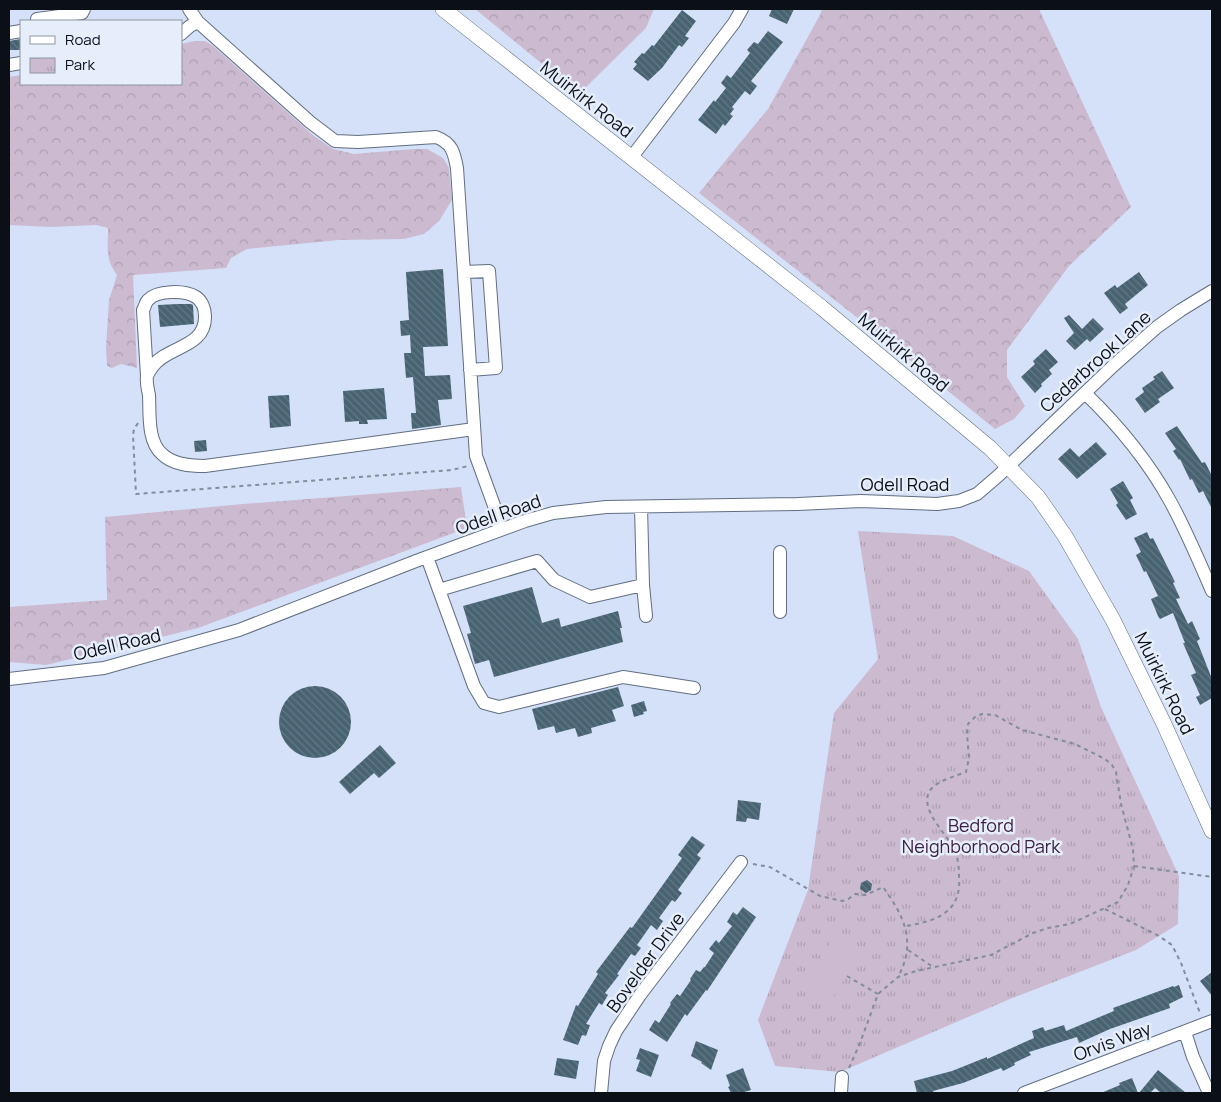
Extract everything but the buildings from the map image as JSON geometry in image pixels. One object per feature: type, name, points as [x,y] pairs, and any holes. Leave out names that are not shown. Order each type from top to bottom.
[{"type":"main road","name":"Muirkirk Road","points":[[443,9],[821,308],[969,431],[1038,497],[1054,518],[1109,613],[1164,724],[1212,831]]},
{"type":"street","points":[[37,16],[82,13],[84,9]]},
{"type":"street","points":[[189,9],[198,22],[310,122],[335,141],[358,142],[436,137],[445,140],[454,152],[457,168],[477,461],[496,511],[500,530]]},
{"type":"street","points":[[631,158],[734,23],[742,9]]},
{"type":"street","points":[[182,33],[198,22]]},
{"type":"street","points":[[464,272],[489,271],[496,368],[470,370]]},
{"type":"street","name":"Cedarbrook Lane","points":[[1007,466],[1157,327],[1212,291]]},
{"type":"street","points":[[147,376],[157,361],[195,340],[204,326],[205,312],[200,300],[190,294],[161,294],[154,296],[146,303],[143,310],[147,376],[150,421],[155,443],[162,454],[175,461],[188,466],[205,466],[474,429]]},
{"type":"street","points":[[1085,393],[1117,427],[1154,475],[1170,500],[1212,591]]},
{"type":"street","name":"Odell Road","points":[[9,679],[104,668],[239,630],[427,557],[553,513],[606,507],[798,504],[861,501],[911,504],[952,502],[977,494],[1007,466]]},
{"type":"street","points":[[641,507],[643,585],[646,616]]},
{"type":"street","points":[[780,552],[780,612]]},
{"type":"street","points":[[427,557],[474,686],[484,703],[499,707],[623,677],[694,688]]},
{"type":"street","points":[[439,590],[537,561],[554,580],[590,597],[643,585]]},
{"type":"street","name":"Bovelder Drive","points":[[601,1093],[604,1061],[621,1022],[741,862]]},
{"type":"street","name":"Orvis Way","points":[[1024,1093],[1212,1021]]},
{"type":"street","points":[[1185,1032],[1193,1057],[1209,1093]]},
{"type":"street","points":[[840,1093],[842,1077]]},
{"type":"path","points":[[150,421],[138,423],[132,435],[136,494],[452,470],[463,468],[477,461]]},
{"type":"path","points":[[842,1077],[857,1050],[878,994],[887,984],[898,977],[933,967],[991,955],[1033,933],[1070,924],[1118,902],[1128,885],[1134,866],[1133,850],[1120,804],[1116,772],[1112,765],[1096,753],[1075,744],[1022,730],[995,715],[982,714],[975,717],[968,724],[969,758],[966,772],[936,784],[930,791],[928,799],[929,809],[934,820],[956,854],[960,887],[958,896],[954,906],[934,920],[906,926]]},
{"type":"path","points":[[741,862],[770,867],[820,896],[842,901],[856,894],[866,895],[883,887],[896,905],[906,926],[906,959],[898,977]]},
{"type":"path","points":[[1134,866],[1212,877]]},
{"type":"path","points":[[1105,909],[1160,936],[1172,945],[1181,962],[1200,1013]]},
{"type":"path","points":[[907,950],[933,967]]},
{"type":"path","points":[[847,976],[878,994]]},
{"type":"green space","points":[[475,9],[654,9],[646,28],[579,94]]},
{"type":"green space","points":[[822,9],[1039,9],[1131,207],[1069,266],[1007,350],[1007,377],[1025,406],[1014,419],[995,429],[699,193],[768,109]]},
{"type":"green space","points":[[205,41],[212,45],[314,136],[333,149],[354,154],[427,149],[443,158],[449,168],[452,200],[439,221],[424,234],[404,239],[339,240],[247,249],[231,258],[226,268],[133,275],[137,368],[121,364],[112,368],[107,366],[106,347],[109,300],[117,275],[109,258],[108,228],[96,225],[50,227],[9,225],[9,77],[20,75],[20,85],[182,85],[182,44]]},
{"type":"green space","points":[[461,487],[467,528],[198,628],[46,665],[9,662],[9,607],[107,600],[105,517]]},
{"type":"green space","name":"Bedford Neighborhood Park","points":[[858,531],[953,536],[1029,571],[1078,639],[1101,707],[1179,876],[1178,924],[1136,950],[1010,999],[840,1072],[775,1066],[758,1020],[808,890],[834,713],[878,659]]},
{"type":"green space","points":[[834,937],[860,954],[831,1000],[805,983]]}]
